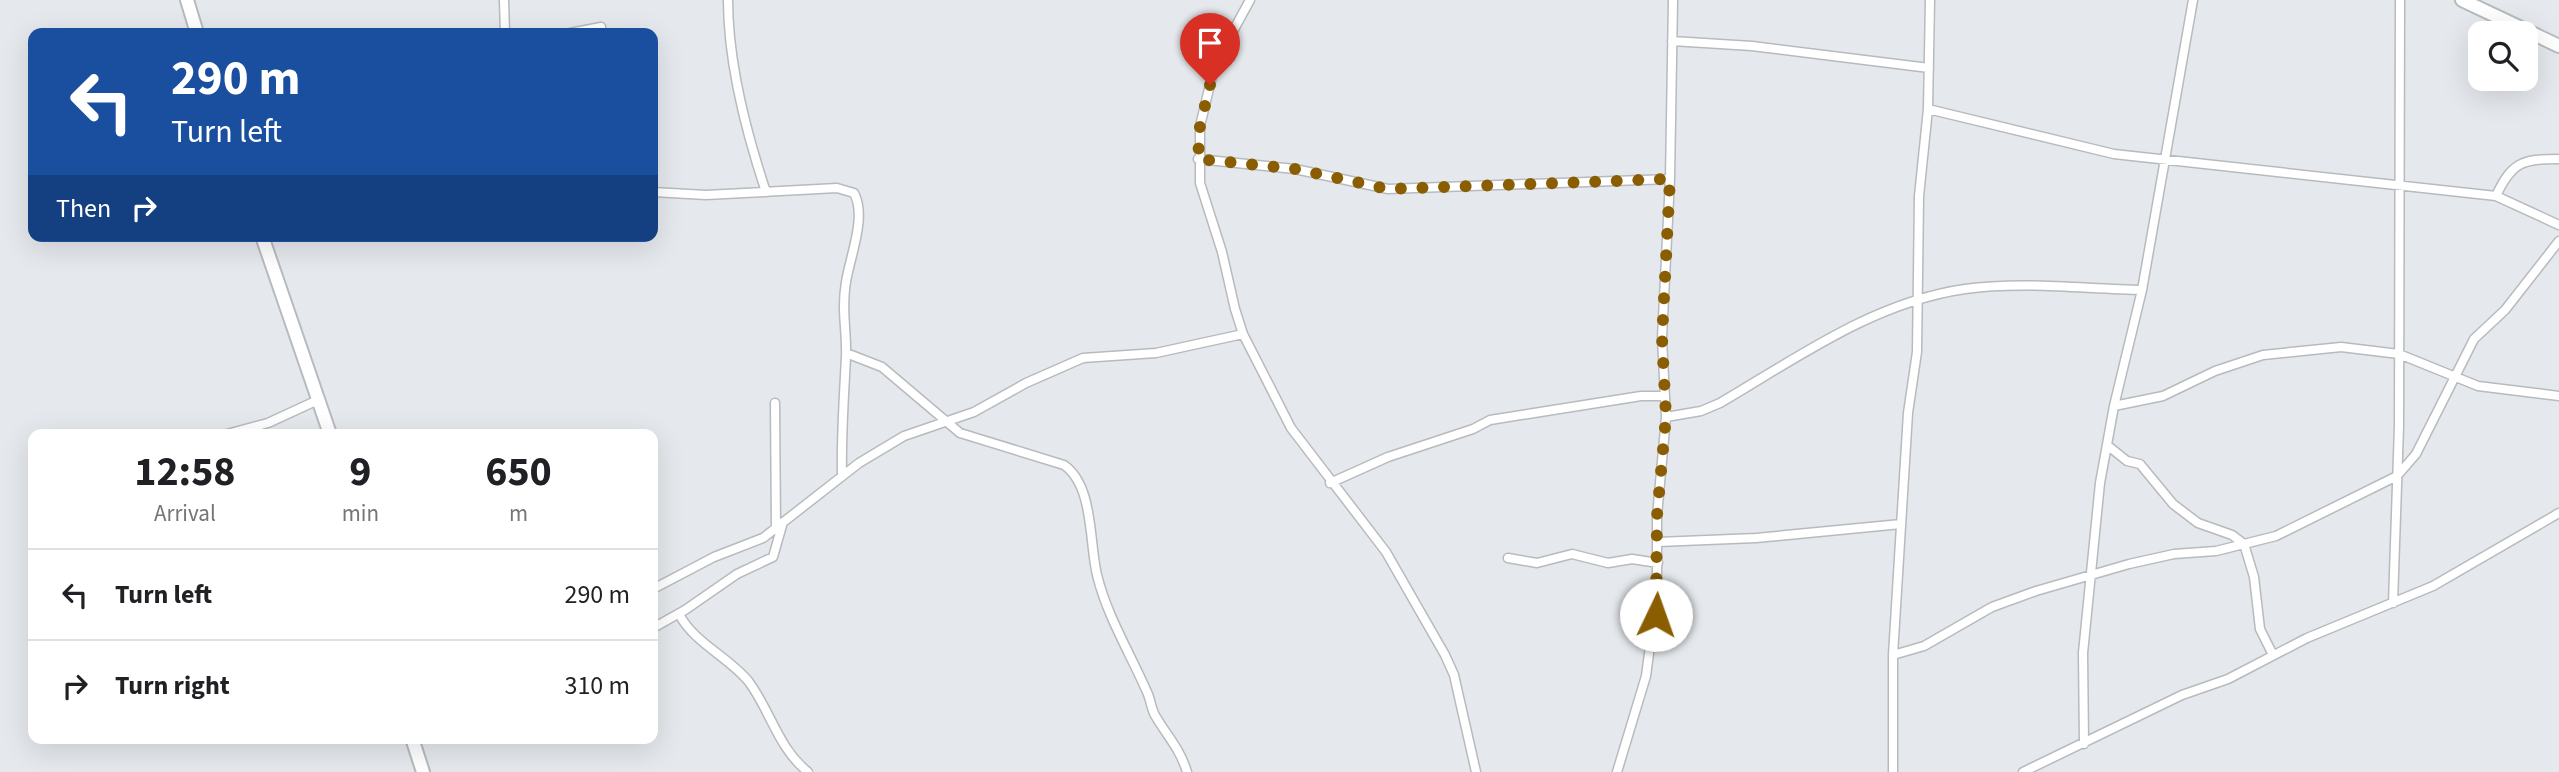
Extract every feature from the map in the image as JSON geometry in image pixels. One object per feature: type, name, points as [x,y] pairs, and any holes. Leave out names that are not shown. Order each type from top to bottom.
[{"type":"main road","points":[[187,0],[195,28]]},
{"type":"main road","points":[[2467,1],[2559,46]]},
{"type":"main road","points":[[264,242],[329,429]]},
{"type":"main road","points":[[417,744],[423,772]]},
{"type":"street","points":[[505,0],[505,28]]},
{"type":"street","points":[[728,0],[731,41],[747,131],[766,192]]},
{"type":"street","points":[[1250,0],[1215,64],[1200,126],[1198,159],[1200,183],[1243,334],[1292,428],[1330,483],[1393,562],[1445,656],[1454,675],[1476,772]]},
{"type":"street","points":[[1617,772],[1646,676],[1654,636],[1666,416],[1662,338],[1670,179],[1673,0]]},
{"type":"street","points":[[1893,772],[1893,655],[1908,413],[1917,352],[1919,196],[1928,109],[1930,0]]},
{"type":"street","points":[[2084,744],[2083,653],[2100,483],[2113,406],[2142,290],[2193,0]]},
{"type":"street","points":[[2393,603],[2398,476],[2400,0]]},
{"type":"street","points":[[596,28],[601,27]]},
{"type":"street","points":[[1672,41],[1752,47],[1929,68]]},
{"type":"street","points":[[1928,109],[2103,152],[2496,196],[2559,225]]},
{"type":"street","points":[[1198,159],[1296,169],[1388,189],[1670,179]]},
{"type":"street","points":[[2496,196],[2505,178],[2516,165],[2528,161],[2559,159]]},
{"type":"street","points":[[658,192],[706,195],[836,188],[854,193],[859,203],[843,299],[846,354],[841,410],[842,476]]},
{"type":"street","points":[[1893,655],[1924,646],[1992,607],[2174,554],[2205,553],[2291,529],[2398,476],[2416,454],[2474,339],[2505,310],[2559,241]]},
{"type":"street","points":[[1666,416],[1701,411],[1720,403],[1834,335],[1918,300],[1967,289],[1999,287],[2142,290]]},
{"type":"street","points":[[658,586],[714,557],[763,538],[842,476],[904,436],[974,412],[1026,383],[1083,358],[1148,354],[1243,334]]},
{"type":"street","points":[[2113,406],[2146,402],[2240,361],[2281,351],[2354,348],[2399,354],[2454,379],[2478,386],[2559,396]]},
{"type":"street","points":[[846,354],[882,367],[943,421],[977,440],[1065,465],[1073,471],[1084,500],[1096,574],[1105,603],[1149,696],[1154,715],[1173,738],[1187,772]]},
{"type":"street","points":[[1330,483],[1388,457],[1473,429],[1490,420],[1641,396],[1664,396]]},
{"type":"street","points":[[246,429],[268,423],[320,399]]},
{"type":"street","points":[[775,403],[776,529]]},
{"type":"street","points":[[2108,444],[2127,461],[2140,464],[2164,497],[2198,523],[2232,536],[2244,544],[2254,577],[2260,629],[2273,655]]},
{"type":"street","points":[[2023,772],[2144,713],[2228,679],[2360,614],[2393,603],[2462,572],[2559,513]]},
{"type":"street","points":[[658,625],[737,574],[773,557],[783,522]]},
{"type":"street","points":[[1658,541],[1756,538],[1901,524]]},
{"type":"street","points":[[1508,558],[1538,563],[1572,554],[1608,563],[1632,559],[1658,562]]},
{"type":"street","points":[[679,614],[695,634],[748,680],[787,750],[808,772]]},
{"type":"route","points":[[1210,85],[1200,126],[1198,159],[1296,169],[1388,189],[1670,179],[1662,338],[1666,416],[1657,516],[1656,615]]}]
